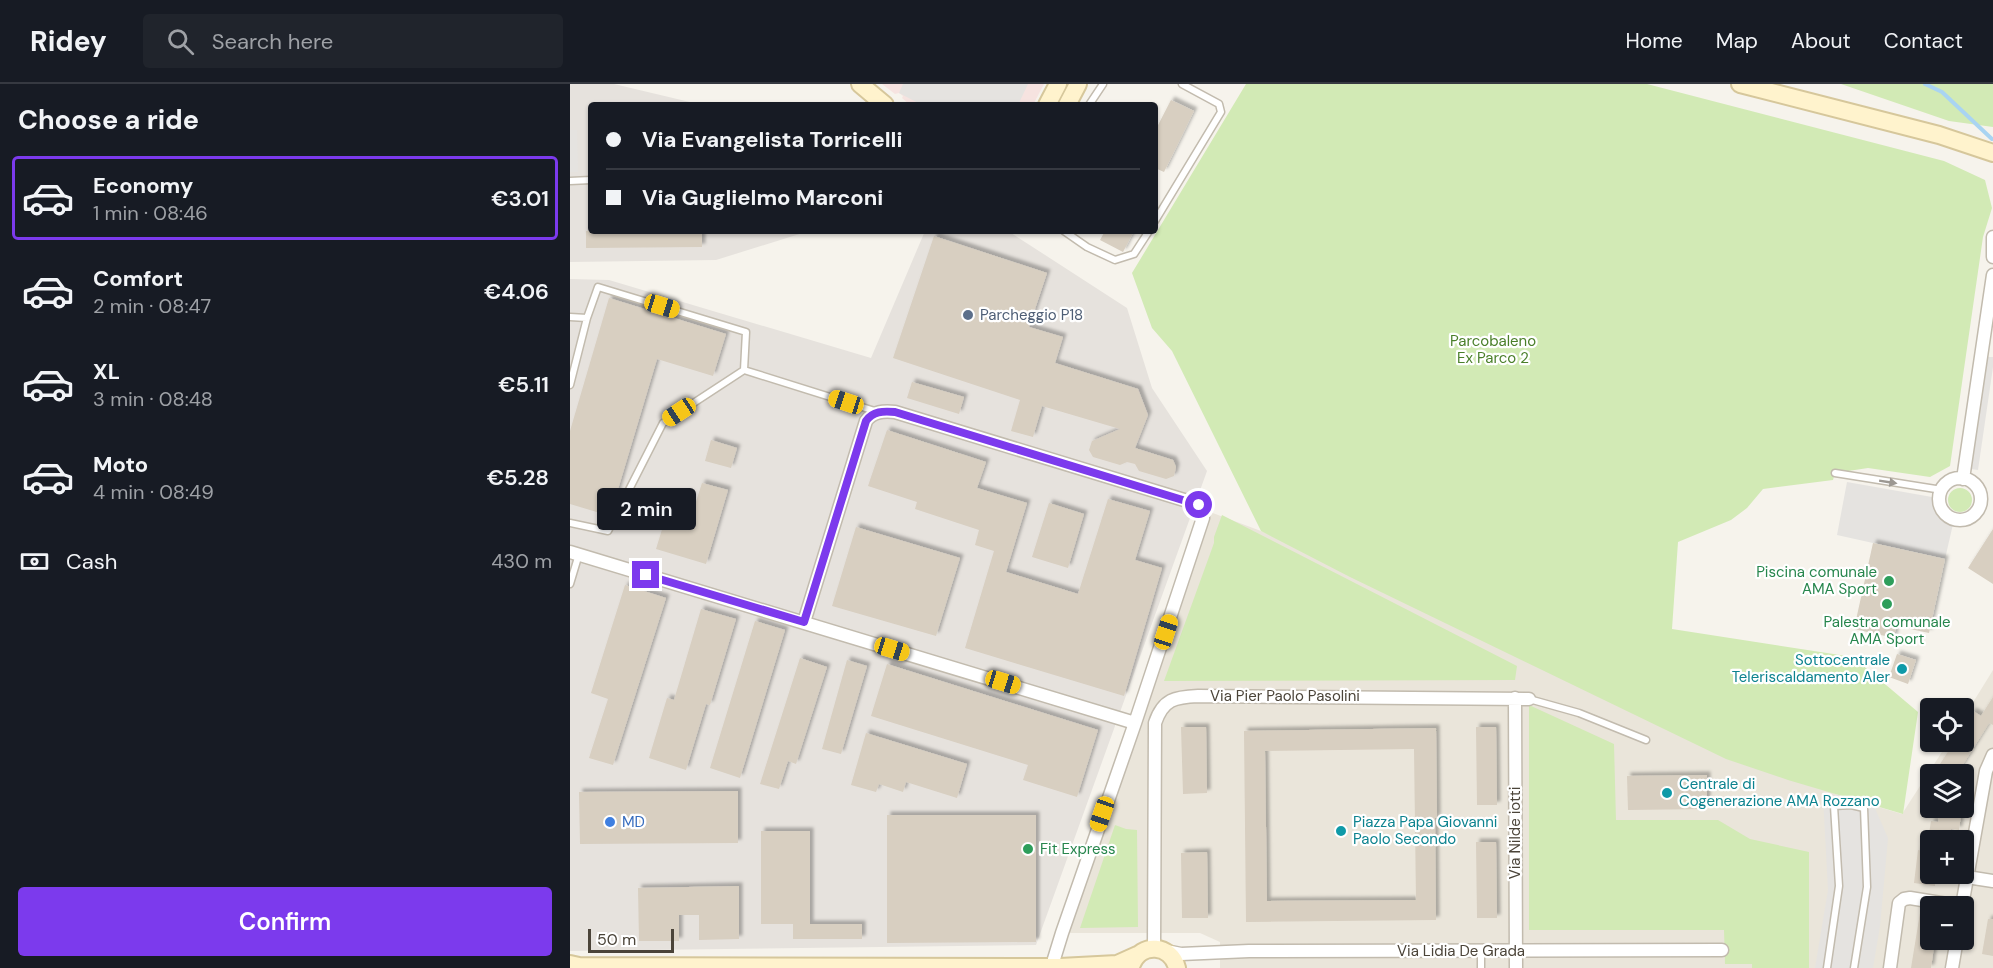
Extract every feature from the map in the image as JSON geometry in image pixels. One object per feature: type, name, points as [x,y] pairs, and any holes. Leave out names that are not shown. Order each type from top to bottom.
[{"type":"street","points":[[860,84],[881,102]]},
{"type":"street","points":[[1049,102],[1058,84]]},
{"type":"street","points":[[1069,102],[1078,84]]},
{"type":"street","points":[[1740,84],[1939,135],[1991,154]]},
{"type":"street","points":[[1993,237],[1993,257]]},
{"type":"street","points":[[1963,479],[1993,275]]},
{"type":"street","points":[[804,622],[866,421],[870,415],[878,412],[895,412],[1194,503],[1202,508],[1203,518],[1136,723],[1054,959],[1060,967]]},
{"type":"street","points":[[1963,479],[1970,481],[1979,490],[1987,503],[1970,518],[1956,520],[1946,514],[1942,508],[1940,496],[1942,490],[1951,481],[1963,479]]},
{"type":"street","points":[[574,553],[1136,723]]},
{"type":"street","name":"Via Pier Paolo Pasolini","points":[[1160,950],[1155,723],[1163,706],[1170,700],[1198,696],[1529,699]]},
{"type":"street","name":"Via Nilde iotti","points":[[1515,698],[1516,968]]},
{"type":"street","points":[[1974,838],[1986,771],[1993,754]]},
{"type":"street","points":[[1974,878],[1993,881]]},
{"type":"street","points":[[1890,968],[1899,903],[1910,898],[1920,900]]},
{"type":"street","points":[[573,966],[1060,967],[1134,962],[1145,950],[1160,950],[1172,957],[1177,968],[1185,960],[1200,953]]},
{"type":"street","name":"Via Lidia De Grada","points":[[1160,950],[1181,954],[1249,951],[1722,950]]},
{"type":"street","points":[[1952,968],[1955,950]]},
{"type":"lane","points":[[1091,102],[1103,84]]},
{"type":"lane","points":[[1158,215],[1221,112],[1219,104],[1182,84]]},
{"type":"lane","points":[[570,181],[588,180]]},
{"type":"lane","points":[[1068,234],[1087,247],[1115,260],[1134,254],[1147,234]]},
{"type":"lane","points":[[570,385],[587,318],[598,286],[746,332],[744,370]]},
{"type":"lane","points":[[570,317],[587,318]]},
{"type":"lane","points":[[744,370],[878,412]]},
{"type":"lane","points":[[570,523],[608,531],[663,423],[744,370]]},
{"type":"lane","points":[[1835,473],[1942,490]]},
{"type":"lane","points":[[570,584],[574,553]]},
{"type":"lane","name":"Via Pier Paolo Pasolini","points":[[1529,699],[1579,713],[1646,740]]},
{"type":"lane","points":[[1827,968],[1839,886],[1834,807],[1851,805],[1864,808],[1867,886],[1854,968]]},
{"type":"lane","points":[[1481,951],[1481,968]]},
{"type":"shaded area","points":[[570,84],[614,84],[690,102],[588,102],[588,234],[799,234],[716,260],[570,262]]},
{"type":"shaded area","points":[[882,84],[1044,84],[1035,102],[907,102],[899,93],[895,94]]},
{"type":"shaded area","points":[[903,84],[1028,84],[1019,102],[916,102],[899,93]]},
{"type":"shaded area","points":[[570,130],[577,130],[578,172],[570,172]]},
{"type":"shaded area","points":[[924,234],[1013,234],[1127,308],[1152,388],[1207,471],[1036,945],[570,951],[570,279],[609,280],[871,358]]},
{"type":"shaded area","points":[[1987,357],[1993,357],[1993,367],[1978,470],[1971,469]]},
{"type":"shaded area","points":[[1847,482],[1932,497],[1936,512],[1953,524],[1945,559],[1837,535]]},
{"type":"shaded area","points":[[1202,509],[1261,531],[1838,795],[1902,814],[1920,786],[1920,818],[1974,818],[1974,764],[1934,764],[1942,752],[1974,752],[1974,701],[1993,670],[1993,968],[1220,968],[1220,942],[1200,933],[1062,933]]},
{"type":"shaded area","points":[[1838,795],[1874,806],[1888,838],[1880,926],[1873,968],[1815,968],[1828,890],[1823,796]]},
{"type":"green space","name":"Parcobaleno Ex Parco 2","points":[[1246,84],[1647,84],[1944,161],[1985,180],[1992,208],[1983,237],[1950,466],[1930,477],[1868,468],[1835,473],[1833,480],[1763,489],[1747,508],[1731,520],[1678,542],[1672,629],[1853,657],[1918,712],[1903,814],[1726,759],[1350,577],[1261,531],[1172,351],[1152,328],[1132,273],[1156,234],[1158,234],[1158,230]]},
{"type":"green space","points":[[1841,84],[1993,84],[1993,127],[1949,121]]},
{"type":"green space","points":[[1960,488],[1965,489],[1971,495],[1971,505],[1965,511],[1960,512],[1955,511],[1949,505],[1948,500],[1949,495],[1955,489]]},
{"type":"green space","points":[[1222,515],[1517,666],[1515,680],[1164,681]]},
{"type":"green space","points":[[1529,705],[1614,744],[1616,820],[1718,820],[1750,839],[1809,852],[1809,968],[1752,968],[1752,964],[1725,964],[1724,930],[1529,930]]},
{"type":"green space","points":[[1115,825],[1137,830],[1138,927],[1080,928]]},
{"type":"building","points":[[1171,100],[1194,111],[1164,172],[1158,169],[1158,125]]},
{"type":"building","points":[[586,231],[588,234],[702,234],[702,247],[586,248]]},
{"type":"building","points":[[1103,234],[1132,234],[1123,252],[1100,240]]},
{"type":"building","points":[[934,236],[1047,273],[1029,327],[1063,337],[1055,363],[1138,389],[1148,415],[1135,448],[1173,460],[1176,467],[1174,476],[1166,479],[1139,471],[1135,464],[1127,462],[1120,465],[1093,457],[1089,450],[1092,441],[1120,429],[1042,406],[1033,437],[1011,431],[1020,400],[893,358]]},
{"type":"building","points":[[609,298],[726,334],[713,376],[657,359],[610,516],[570,504],[570,431]]},
{"type":"building","points":[[912,382],[964,397],[959,414],[907,398]]},
{"type":"building","points":[[887,430],[986,462],[977,488],[1027,503],[1006,572],[1078,594],[1108,499],[1150,511],[1135,560],[1162,568],[1124,696],[965,648],[994,551],[975,545],[979,530],[915,509],[917,502],[868,486]]},
{"type":"building","points":[[711,440],[737,448],[731,468],[705,461]]},
{"type":"building","points":[[702,483],[728,490],[706,564],[656,549],[664,523],[687,530]]},
{"type":"building","points":[[1049,503],[1084,514],[1068,568],[1032,557]]},
{"type":"building","points":[[856,527],[960,558],[936,636],[832,606]]},
{"type":"building","points":[[1993,529],[1993,584],[1968,568]]},
{"type":"building","points":[[1873,543],[1945,559],[1929,633],[1896,626],[1894,638],[1854,629]]},
{"type":"building","points":[[625,585],[666,598],[613,765],[589,758],[608,699],[591,693]]},
{"type":"building","points":[[701,609],[736,619],[710,705],[706,704],[686,770],[649,758],[667,698],[674,700]]},
{"type":"building","points":[[755,621],[785,630],[740,778],[710,768]]},
{"type":"building","name":"Sottocentrale Teleriscaldamento Aler","points":[[1897,654],[1916,660],[1908,684],[1889,677]]},
{"type":"building","points":[[800,658],[827,667],[796,764],[788,761],[779,789],[760,784]]},
{"type":"building","points":[[847,660],[867,666],[841,754],[822,749]]},
{"type":"building","points":[[887,664],[1098,730],[1077,797],[1023,780],[1028,765],[871,716]]},
{"type":"building","points":[[1993,697],[1993,725],[1989,723],[1974,747],[1974,712],[1981,716]]},
{"type":"building","points":[[1181,727],[1206,727],[1207,793],[1183,794]]},
{"type":"building","points":[[1476,727],[1496,727],[1497,805],[1477,805]]},
{"type":"building","points":[[1436,728],[1436,920],[1246,922],[1244,731]],"holes":[[[1414,749],[1416,900],[1267,901],[1265,751]]]},
{"type":"building","points":[[866,733],[967,764],[957,798],[906,782],[903,792],[879,784],[876,792],[851,785]]},
{"type":"building","points":[[1948,752],[1971,752],[1963,764],[1940,764]]},
{"type":"building","name":"Centrale di Cogenerazione AMA Rozzano","points":[[1707,775],[1707,809],[1628,810],[1627,776]]},
{"type":"building","points":[[738,791],[738,843],[580,844],[579,792]]},
{"type":"building","points":[[887,815],[1036,815],[1036,942],[887,943]]},
{"type":"building","points":[[1939,818],[1961,818],[1959,830],[1930,830],[1931,821],[1938,822]]},
{"type":"building","points":[[761,831],[810,831],[810,924],[862,924],[862,939],[793,939],[793,924],[761,924]]},
{"type":"building","points":[[1476,842],[1496,842],[1497,918],[1477,918]]},
{"type":"building","points":[[1918,850],[1920,850],[1920,884],[1914,883]]},
{"type":"building","points":[[1207,852],[1208,918],[1182,918],[1181,853]]},
{"type":"building","points":[[739,886],[739,939],[699,940],[699,915],[679,915],[679,941],[639,941],[638,888]]},
{"type":"building","points":[[1920,913],[1920,950],[1933,950],[1931,968],[1911,968]]},
{"type":"building","points":[[1988,919],[1993,919],[1993,956],[1982,954]]},
{"type":"waterway","points":[[1925,84],[1942,92],[1992,139]]},
{"type":"place","name":"Parcheggio P18","points":[[968,315]]},
{"type":"place","name":"Piscina comunale AMA Sport","points":[[1889,581]]},
{"type":"place","name":"Palestra comunale AMA Sport","points":[[1887,604]]},
{"type":"place","name":"Sottocentrale Teleriscaldamento Aler","points":[[1902,669]]},
{"type":"place","name":"Centrale di Cogenerazione AMA Rozzano","points":[[1667,793]]},
{"type":"place","name":"MD","points":[[610,822]]},
{"type":"place","name":"Piazza Papa Giovanni Paolo Secondo","points":[[1341,831]]},
{"type":"place","name":"Fit Express","points":[[1028,849]]},
{"type":"route","points":[[646,575],[804,622],[866,421],[870,415],[878,412],[895,412],[1199,505]]}]
